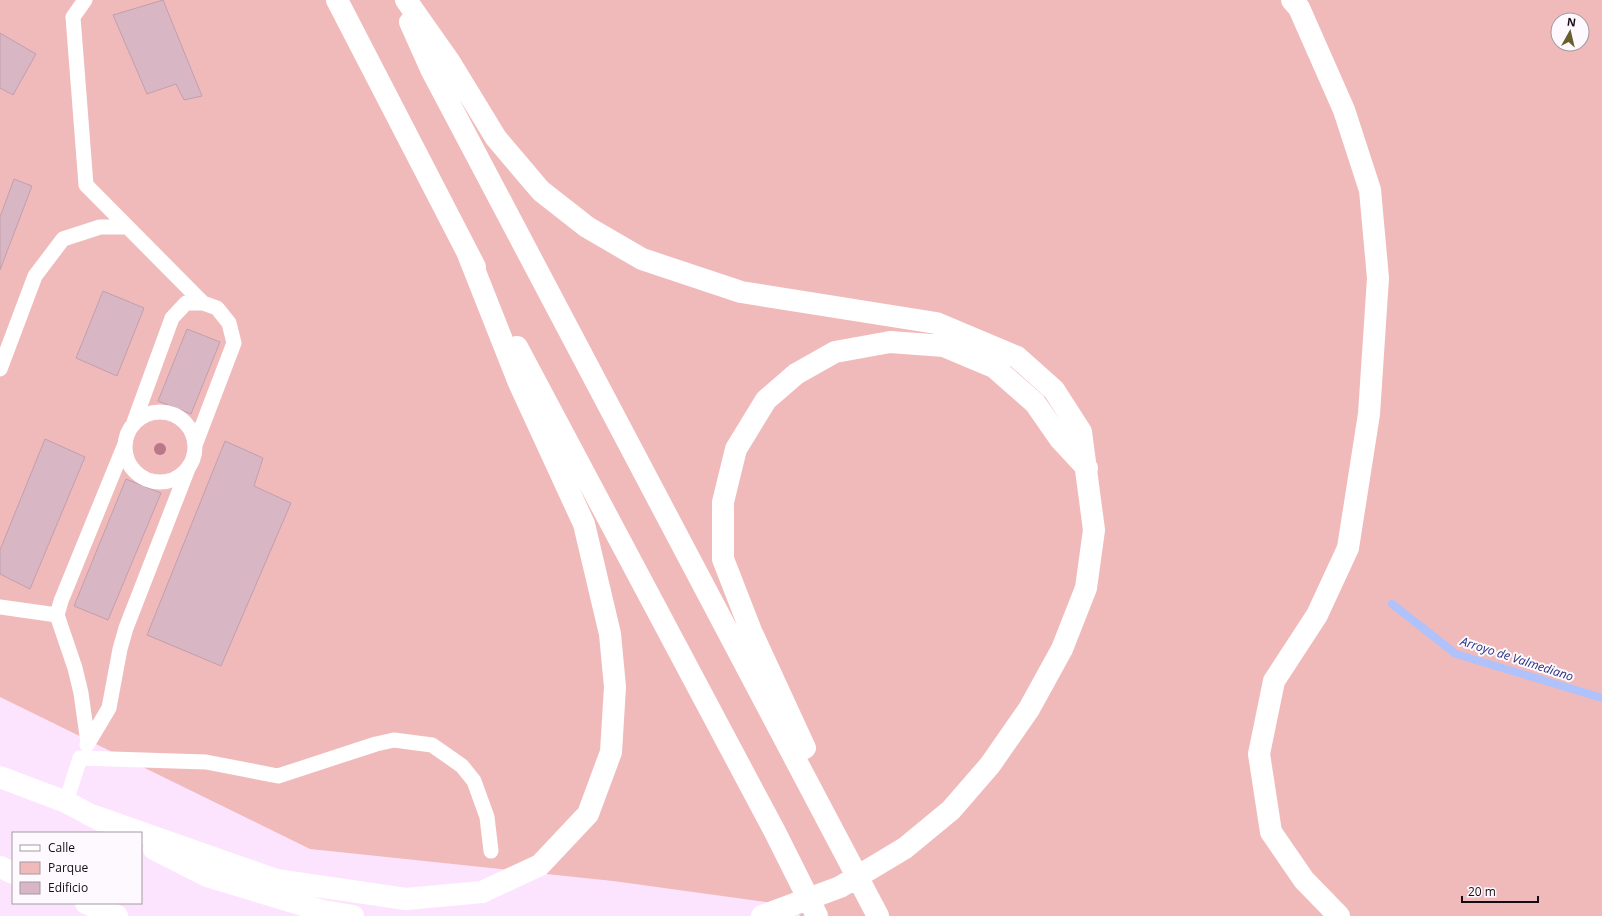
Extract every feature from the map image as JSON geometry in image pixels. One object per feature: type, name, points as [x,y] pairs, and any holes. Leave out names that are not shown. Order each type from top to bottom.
[{"type":"main road","points":[[337,0],[468,254],[775,832],[817,916]]},
{"type":"main road","points":[[400,0],[431,69],[878,916]]},
{"type":"main road","points":[[406,0],[449,61],[496,138],[541,191],[587,227],[642,259],[741,292],[936,323],[1017,357],[1054,390],[1080,432],[1087,468],[1094,530],[1086,588],[1062,649],[1029,709],[990,765],[951,810],[905,848],[840,887],[763,916]]},
{"type":"main road","points":[[1292,0],[1299,8],[1344,110],[1370,190],[1378,278],[1369,414],[1348,548],[1317,615],[1274,681],[1259,754],[1271,832],[1304,880],[1339,916]]},
{"type":"main road","points":[[142,833],[276,880],[406,899],[482,892],[540,865],[588,814],[611,752],[615,687],[610,634],[584,524],[519,383],[468,254]]},
{"type":"main road","points":[[838,841],[816,773],[751,631],[723,559],[723,502],[736,449],[766,400],[796,374],[835,352],[890,342],[944,346],[994,367],[1000,372],[1035,402],[1060,439],[1087,468]]},
{"type":"main road","points":[[0,777],[66,802],[123,832]]},
{"type":"main road","points":[[88,814],[139,832]]},
{"type":"main road","points":[[142,843],[207,876],[323,911],[353,916]]},
{"type":"main road","points":[[0,867],[12,873]]},
{"type":"main road","points":[[88,904],[117,916]]},
{"type":"lane","points":[[85,0],[74,17],[86,185],[204,303]]},
{"type":"lane","points":[[0,369],[35,276],[63,239],[100,227],[127,227]]},
{"type":"lane","points":[[66,802],[80,758],[109,708],[120,649],[126,628],[194,456],[195,445],[234,343],[229,324],[217,308],[204,303],[186,303],[172,318],[134,422],[127,432],[124,444],[61,601],[57,615],[75,668],[81,693],[88,743]]},
{"type":"lane","points":[[134,422],[144,416],[156,412],[168,413],[178,417],[187,424],[195,445]]},
{"type":"lane","points":[[124,444],[130,467],[139,476],[149,480],[160,482],[171,480],[181,475],[189,466]]},
{"type":"lane","points":[[0,607],[57,615]]},
{"type":"lane","points":[[80,758],[206,762],[278,776],[382,742],[394,740],[432,745],[462,766],[474,781],[486,817],[491,851]]},
{"type":"green space","points":[[0,0],[1602,0],[1602,916],[800,916],[795,906],[613,881],[310,849],[0,697]]},
{"type":"building","points":[[163,0],[202,96],[184,100],[176,84],[147,94],[113,15]]},
{"type":"building","points":[[0,33],[36,54],[13,95],[0,88]]},
{"type":"building","points":[[14,179],[32,186],[0,270],[0,217]]},
{"type":"building","points":[[103,291],[144,308],[117,376],[76,358]]},
{"type":"building","points":[[187,329],[220,342],[191,414],[158,401]]},
{"type":"building","points":[[45,439],[85,457],[30,589],[0,574],[0,550]]},
{"type":"building","points":[[225,441],[263,458],[254,486],[291,503],[221,666],[147,635]]},
{"type":"building","points":[[126,479],[161,493],[108,620],[74,606]]},
{"type":"waterway","name":"Arroyo de Valmediano","points":[[1392,604],[1456,654],[1602,698]]}]
